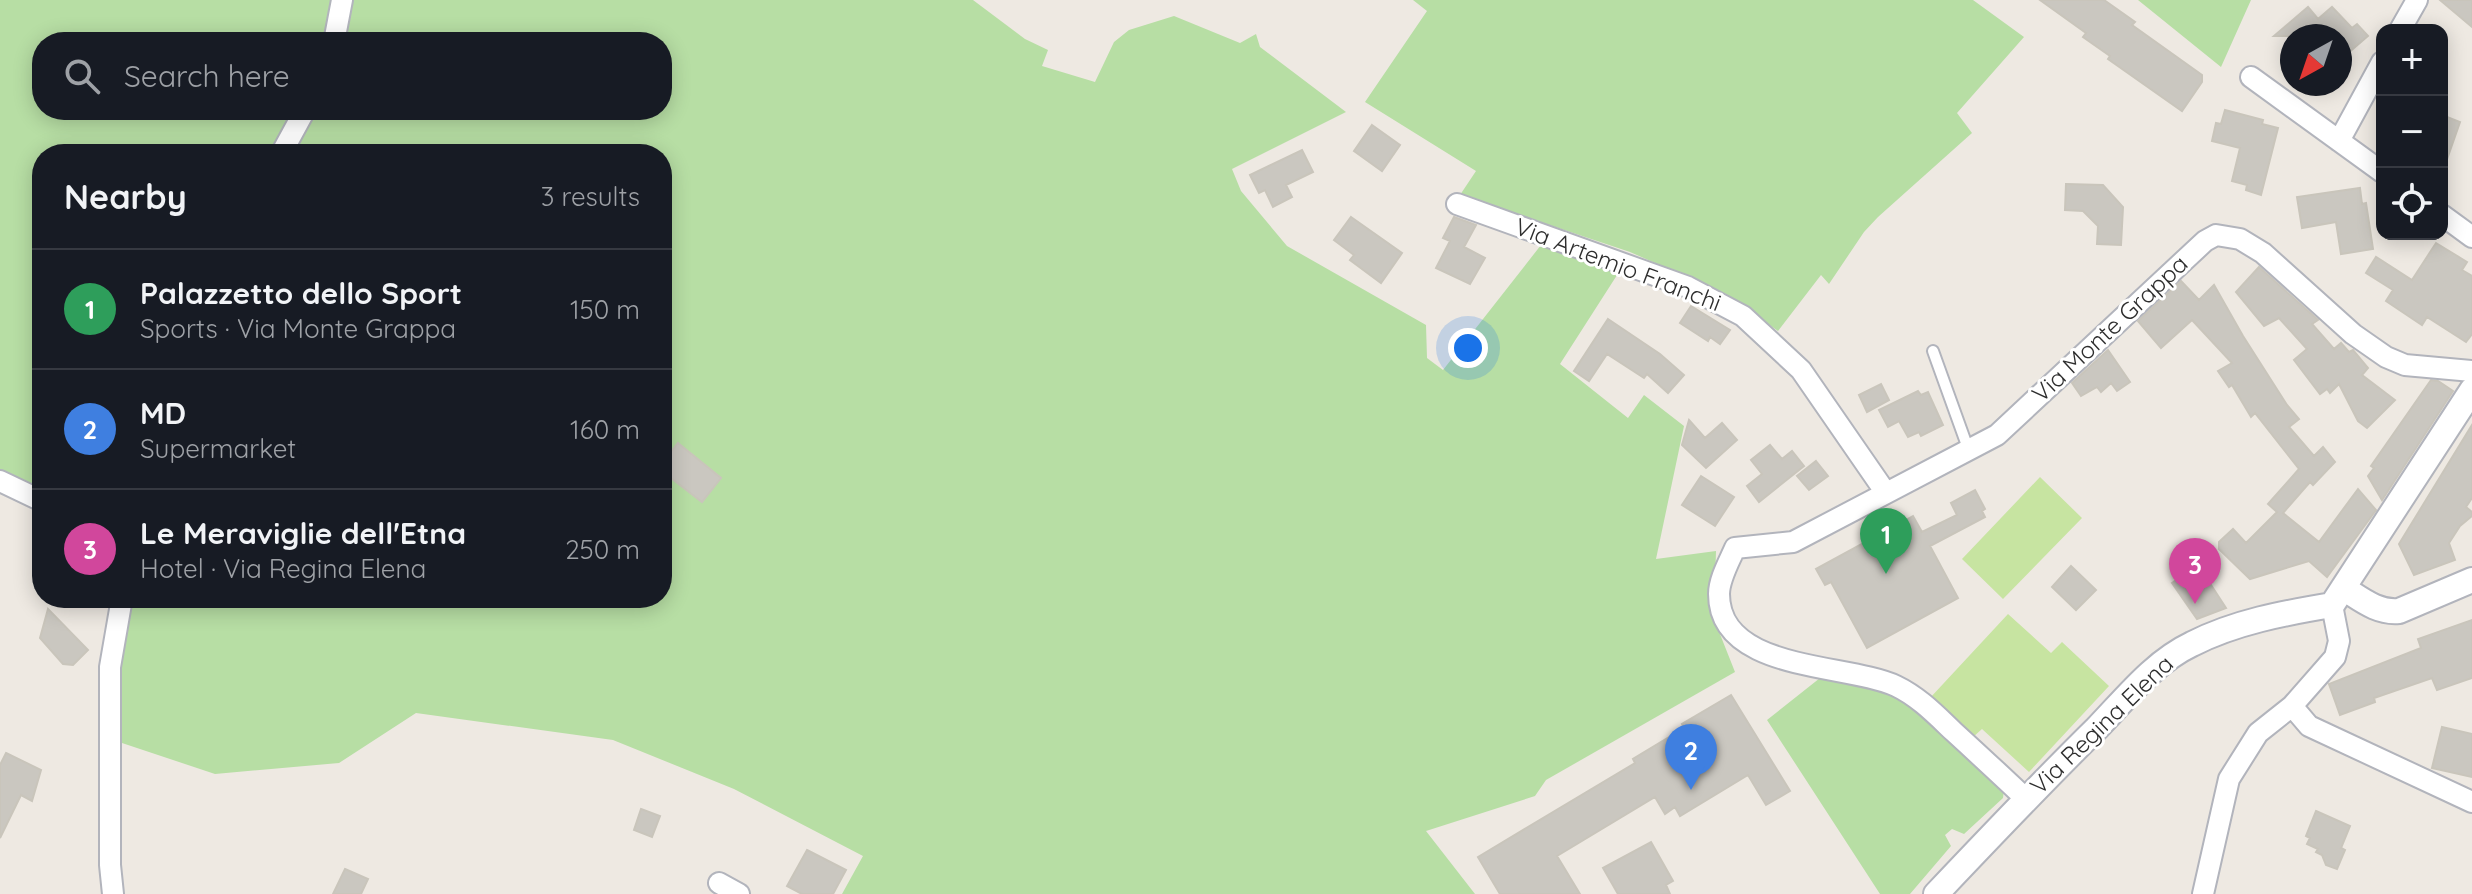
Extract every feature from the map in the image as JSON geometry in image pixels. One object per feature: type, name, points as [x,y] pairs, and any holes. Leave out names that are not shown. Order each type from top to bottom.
[{"type":"street","points":[[336,32],[342,0]]},
{"type":"street","points":[[2403,24],[2417,0]]},
{"type":"street","points":[[2339,141],[2376,73]]},
{"type":"street","points":[[2251,77],[2376,168]]},
{"type":"street","points":[[286,144],[300,120]]},
{"type":"street","name":"Via Artemio Franchi","points":[[1457,204],[1688,287],[1743,316],[1801,370],[1886,493]]},
{"type":"street","points":[[2448,219],[2472,237]]},
{"type":"street","name":"Via Monte Grappa","points":[[2026,799],[1919,699],[1871,677],[1764,654],[1744,641],[1728,625],[1719,592],[1735,548],[1793,542],[1997,435],[2193,252],[2216,235],[2240,239],[2263,253],[2353,334],[2386,357],[2405,365],[2472,371]]},
{"type":"street","points":[[2203,894],[2229,779],[2258,733],[2292,706],[2335,657],[2339,641],[2338,596],[2472,390]]},
{"type":"street","points":[[0,481],[32,496]]},
{"type":"street","points":[[2338,596],[2388,612],[2399,611],[2472,580]]},
{"type":"street","name":"Via Regina Elena","points":[[1936,894],[2146,677],[2174,653],[2194,642],[2338,596]]},
{"type":"street","points":[[113,894],[110,865],[110,667],[120,608]]},
{"type":"street","points":[[2292,706],[2309,726],[2472,802]]},
{"type":"street","points":[[719,883],[739,894]]},
{"type":"lane","points":[[1933,351],[1969,451]]},
{"type":"green space","points":[[0,0],[333,0],[329,32],[32,32],[32,120],[288,120],[274,144],[32,144],[32,490],[0,476]]},
{"type":"green space","points":[[350,0],[973,0],[1025,39],[1048,50],[1042,66],[1095,82],[1114,42],[1129,30],[1174,16],[1240,43],[1256,34],[1260,47],[1346,112],[1232,169],[1241,191],[1287,246],[1426,325],[1427,358],[1443,370],[1541,245],[1619,272],[1560,364],[1628,418],[1644,395],[1684,426],[1656,559],[1716,551],[1714,619],[1735,672],[1546,780],[1535,796],[1426,831],[1475,894],[842,894],[863,856],[734,789],[613,740],[416,713],[339,763],[215,774],[119,742],[117,683],[121,641],[130,608],[672,608],[672,144],[297,144],[310,120],[672,120],[672,32],[343,32]]},
{"type":"green space","points":[[1413,0],[1973,0],[2024,37],[1957,113],[1972,133],[1878,217],[1864,232],[1829,284],[1821,275],[1778,331],[1726,294],[1630,252],[1460,195],[1476,171],[1365,102],[1427,11]]},
{"type":"green space","points":[[2138,0],[2251,0],[2221,67]]},
{"type":"green space","points":[[2040,477],[2082,518],[2003,599],[1962,559]]},
{"type":"green space","points":[[2008,614],[2051,653],[2062,642],[2109,686],[2029,772],[1982,729],[1972,738],[1930,698]]},
{"type":"green space","points":[[1827,677],[1902,696],[2004,789],[2003,798],[1964,834],[1952,829],[1945,835],[1951,846],[1910,894],[1880,894],[1767,720],[1820,678]]},
{"type":"building","points":[[2040,0],[2104,0],[2135,22],[2132,25],[2202,75],[2202,82],[2182,111],[2108,59],[2110,56],[2083,37],[2086,33]]},
{"type":"building","points":[[2440,0],[2472,0],[2472,27]]},
{"type":"building","points":[[2308,7],[2318,19],[2332,7],[2348,24],[2288,24]]},
{"type":"building","points":[[2357,24],[2368,36],[2352,50],[2352,28]]},
{"type":"building","points":[[2225,110],[2263,120],[2262,124],[2278,128],[2261,195],[2246,190],[2247,185],[2232,181],[2240,148],[2212,141],[2216,123],[2221,124]]},
{"type":"building","points":[[2448,117],[2460,122],[2448,156]]},
{"type":"building","points":[[1372,125],[1400,145],[1382,171],[1354,151]]},
{"type":"building","points":[[1302,150],[1313,172],[1286,185],[1292,197],[1273,207],[1265,190],[1259,193],[1250,175]]},
{"type":"building","points":[[2066,184],[2103,185],[2123,207],[2121,245],[2097,244],[2098,226],[2083,211],[2065,210]]},
{"type":"building","points":[[2360,188],[2362,204],[2366,203],[2373,249],[2341,254],[2336,222],[2302,228],[2297,197]]},
{"type":"building","points":[[1351,217],[1402,253],[1381,283],[1350,260],[1354,255],[1334,240]]},
{"type":"building","points":[[1454,217],[1476,225],[1464,247],[1485,258],[1470,284],[1436,268],[1450,241],[1443,238]]},
{"type":"building","points":[[2436,243],[2467,262],[2462,270],[2472,276],[2472,334],[2466,342],[2427,317],[2422,325],[2386,301],[2393,290],[2366,273],[2376,257],[2412,280]]},
{"type":"building","points":[[2259,267],[2318,320],[2312,324],[2334,349],[2341,343],[2349,352],[2353,350],[2368,368],[2362,375],[2395,400],[2367,428],[2358,421],[2339,384],[2330,393],[2327,389],[2320,394],[2294,360],[2307,349],[2279,318],[2264,326],[2236,292]]},
{"type":"building","points":[[2181,281],[2199,300],[2214,285],[2243,336],[2299,419],[2289,427],[2314,456],[2323,447],[2335,462],[2313,485],[2310,482],[2283,513],[2319,542],[2358,489],[2376,510],[2327,577],[2309,561],[2250,579],[2219,549],[2219,542],[2233,529],[2246,543],[2277,512],[2268,504],[2299,469],[2255,413],[2251,417],[2232,385],[2229,387],[2218,371],[2232,363],[2192,320],[2161,348],[2138,321]]},
{"type":"building","points":[[1691,306],[1730,330],[1720,344],[1710,337],[1708,341],[1680,323]]},
{"type":"building","points":[[1608,319],[1660,354],[1684,375],[1668,393],[1647,374],[1644,378],[1607,354],[1589,381],[1574,371]]},
{"type":"building","points":[[2108,350],[2130,382],[2117,391],[2111,383],[2101,392],[2097,387],[2081,396],[2072,383]]},
{"type":"building","points":[[2431,380],[2453,391],[2382,500],[2368,476],[2374,468],[2371,466]]},
{"type":"building","points":[[1881,384],[1889,400],[1867,412],[1859,395]]},
{"type":"building","points":[[1918,391],[1921,395],[1928,392],[1943,425],[1921,436],[1919,432],[1908,437],[1899,421],[1888,427],[1879,410]]},
{"type":"building","points":[[1689,420],[1705,438],[1722,423],[1737,440],[1706,468],[1682,445]]},
{"type":"building","points":[[2472,425],[2472,498],[2466,507],[2472,516],[2460,526],[2449,543],[2455,560],[2414,575],[2399,544]]},
{"type":"building","points":[[678,443],[721,478],[702,502],[672,479],[672,450]]},
{"type":"building","points":[[1770,445],[1782,459],[1792,451],[1804,466],[1759,502],[1747,486],[1762,474],[1751,460]]},
{"type":"building","points":[[1816,461],[1828,476],[1809,490],[1797,476]]},
{"type":"building","points":[[1701,476],[1734,497],[1715,526],[1682,505]]},
{"type":"building","points":[[1975,490],[1985,509],[1982,511],[1985,517],[1930,546],[1958,598],[1867,648],[1831,582],[1825,585],[1816,569],[1913,516],[1922,532],[1957,515],[1951,503]]},
{"type":"building","points":[[2198,565],[2226,608],[2197,619],[2172,583]]},
{"type":"building","points":[[2071,566],[2096,590],[2076,610],[2052,587]]},
{"type":"building","points":[[48,609],[88,650],[73,665],[63,664],[40,638]]},
{"type":"building","points":[[2472,620],[2472,678],[2437,690],[2432,678],[2374,698],[2375,702],[2340,715],[2329,684],[2421,648],[2418,639]]},
{"type":"building","points":[[1731,695],[1790,791],[1766,805],[1748,775],[1680,816],[1675,807],[1665,814],[1655,797],[1557,856],[1580,894],[1500,894],[1478,857],[1635,763],[1633,759],[1684,728],[1682,724]]},
{"type":"building","points":[[2442,727],[2472,734],[2472,777],[2432,768]]},
{"type":"building","points":[[6,753],[41,770],[32,801],[21,795],[0,838],[0,765]]},
{"type":"building","points":[[641,809],[660,816],[652,837],[634,830]]},
{"type":"building","points":[[2316,811],[2350,826],[2337,869],[2326,865],[2322,855],[2316,852],[2318,849],[2307,844],[2310,838],[2306,836]]},
{"type":"building","points":[[1651,842],[1673,881],[1666,885],[1670,894],[1618,894],[1603,868]]},
{"type":"building","points":[[807,850],[846,870],[833,894],[802,894],[787,886]]},
{"type":"building","points":[[345,869],[368,879],[361,894],[333,894]]},
{"type":"place","name":"Palazzetto dello Sport","points":[[1886,574]]},
{"type":"place","name":"Le Meraviglie dell'Etna","points":[[2195,604]]},
{"type":"place","name":"MD","points":[[1691,790]]}]
